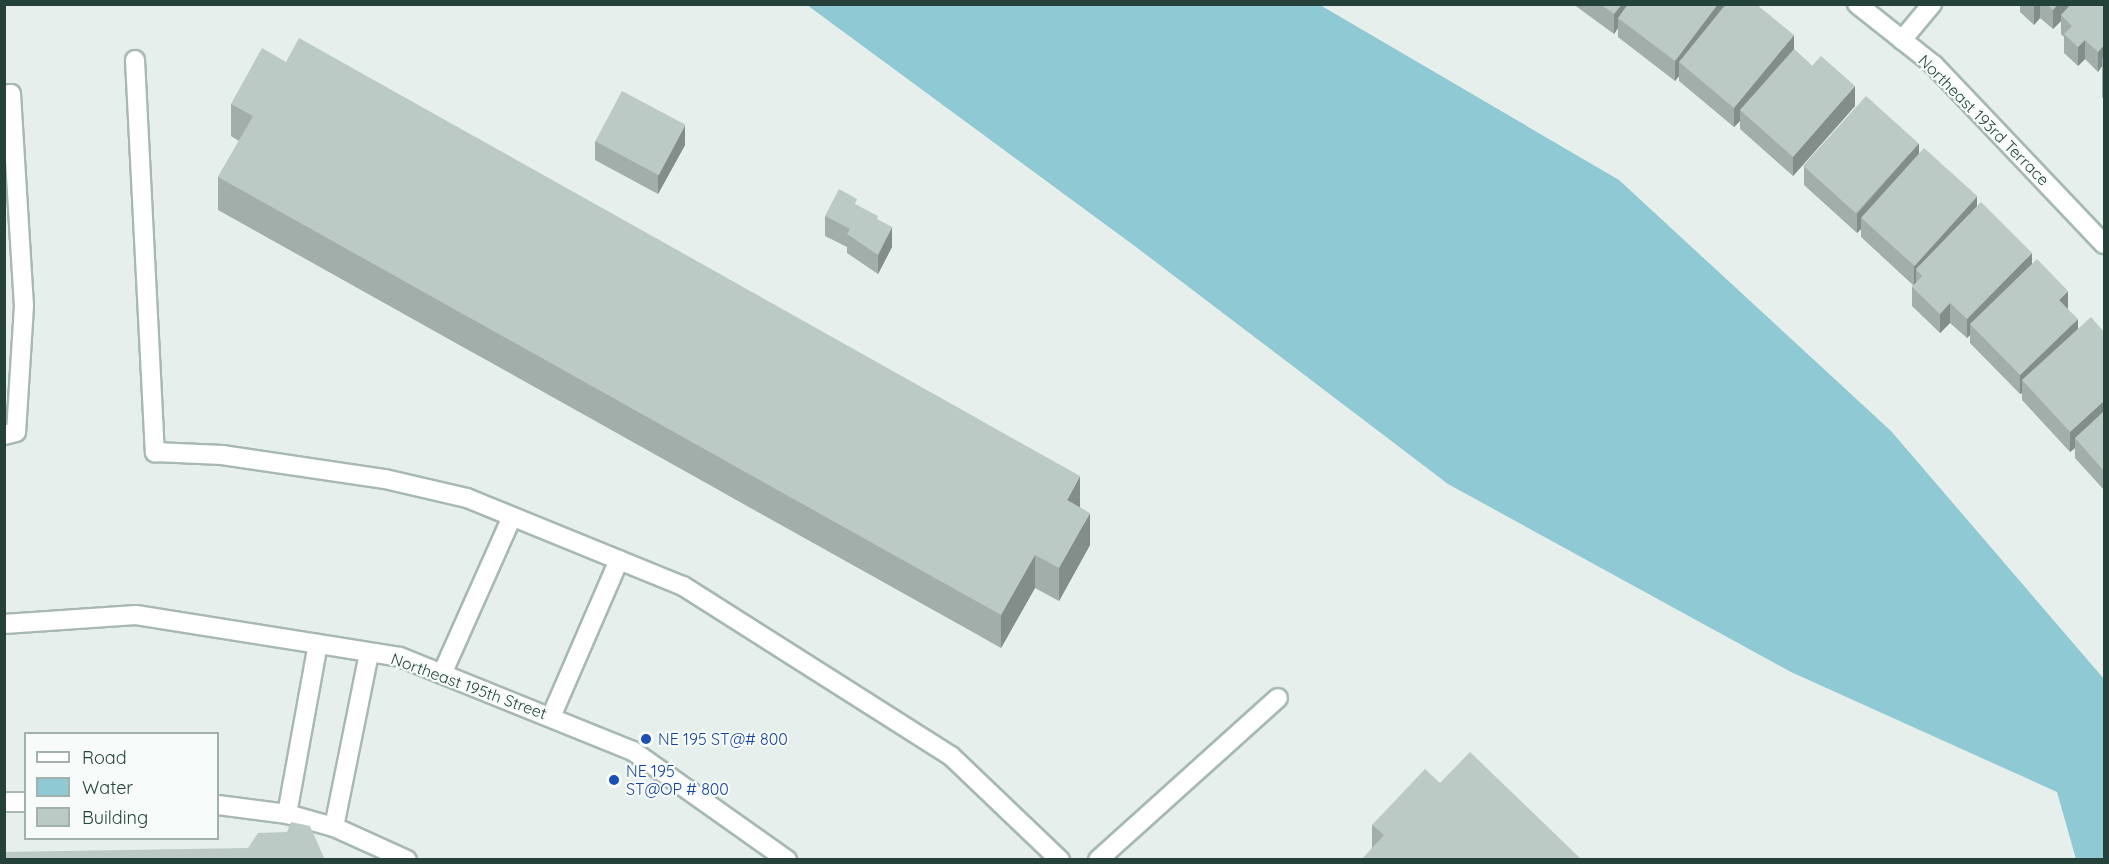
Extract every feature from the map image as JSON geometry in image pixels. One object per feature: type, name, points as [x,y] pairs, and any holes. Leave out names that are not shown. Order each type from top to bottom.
[{"type":"street","name":"Northeast 193rd Terrace","points":[[1857,4],[1934,65],[2104,244]]},
{"type":"street","points":[[1902,40],[1932,4]]},
{"type":"street","points":[[135,60],[155,452],[222,455],[385,479],[467,498],[683,586],[951,756],[1060,860]]},
{"type":"street","points":[[4,95],[11,94],[24,306],[16,432],[4,435]]},
{"type":"street","points":[[442,674],[512,517]]},
{"type":"street","points":[[551,717],[619,560]]},
{"type":"street","name":"Northeast 195th Street","points":[[4,624],[136,615],[400,657],[633,751],[787,860]]},
{"type":"street","points":[[287,814],[318,644]]},
{"type":"street","points":[[334,827],[369,652]]},
{"type":"street","points":[[1098,860],[1278,698]]},
{"type":"street","points":[[4,802],[24,802]]},
{"type":"street","points":[[219,805],[287,814],[334,827],[402,859]]},
{"type":"water","points":[[807,5],[1320,5],[1619,180],[1891,431],[2104,679],[2104,859],[2076,859],[2057,792],[1791,672],[1448,484],[1136,247]]},
{"type":"building","points":[[1600,4],[1622,4],[1614,14]]},
{"type":"building","points":[[1628,4],[1718,4],[1675,61],[1618,18]]},
{"type":"building","points":[[1726,4],[1756,4],[1794,35],[1734,108],[1679,62]]},
{"type":"building","points":[[2047,4],[2058,4],[2053,10]]},
{"type":"building","points":[[2071,4],[2104,4],[2104,45],[2098,52],[2085,40],[2078,47],[2064,34],[2072,26],[2061,15]]},
{"type":"building","points":[[299,38],[1080,476],[1067,500],[1090,513],[1059,568],[1035,555],[1001,615],[218,177],[253,116],[231,104],[262,48],[286,62]]},
{"type":"building","points":[[1794,49],[1812,66],[1821,56],[1855,86],[1793,157],[1740,110]]},
{"type":"building","points":[[622,91],[686,125],[659,175],[595,141]]},
{"type":"building","points":[[1866,96],[1919,144],[1856,213],[1803,166]]},
{"type":"building","points":[[1924,148],[1978,196],[1915,266],[1861,218]]},
{"type":"building","points":[[839,189],[857,199],[855,204],[878,216],[877,219],[892,227],[878,255],[847,234],[850,229],[825,216]]},
{"type":"building","points":[[1981,202],[2032,253],[1967,319],[1950,303],[1940,314],[1912,287],[1922,276],[1916,269]]},
{"type":"building","points":[[2037,259],[2068,291],[2059,300],[2078,319],[2020,375],[1970,324]]},
{"type":"building","points":[[2091,317],[2104,332],[2104,401],[2070,432],[2022,380]]},
{"type":"building","points":[[2104,411],[2104,471],[2075,438]]},
{"type":"building","points":[[1470,752],[1582,860],[1361,860],[1384,835],[1372,825],[1425,769],[1440,783]]},
{"type":"building","points":[[291,822],[310,826],[325,860],[4,860],[4,852],[248,848],[258,833],[287,832]]},
{"type":"place","name":"NE 195 ST@# 800","points":[[646,739]]},
{"type":"place","name":"NE 195 ST@OP # 800","points":[[614,780]]}]
